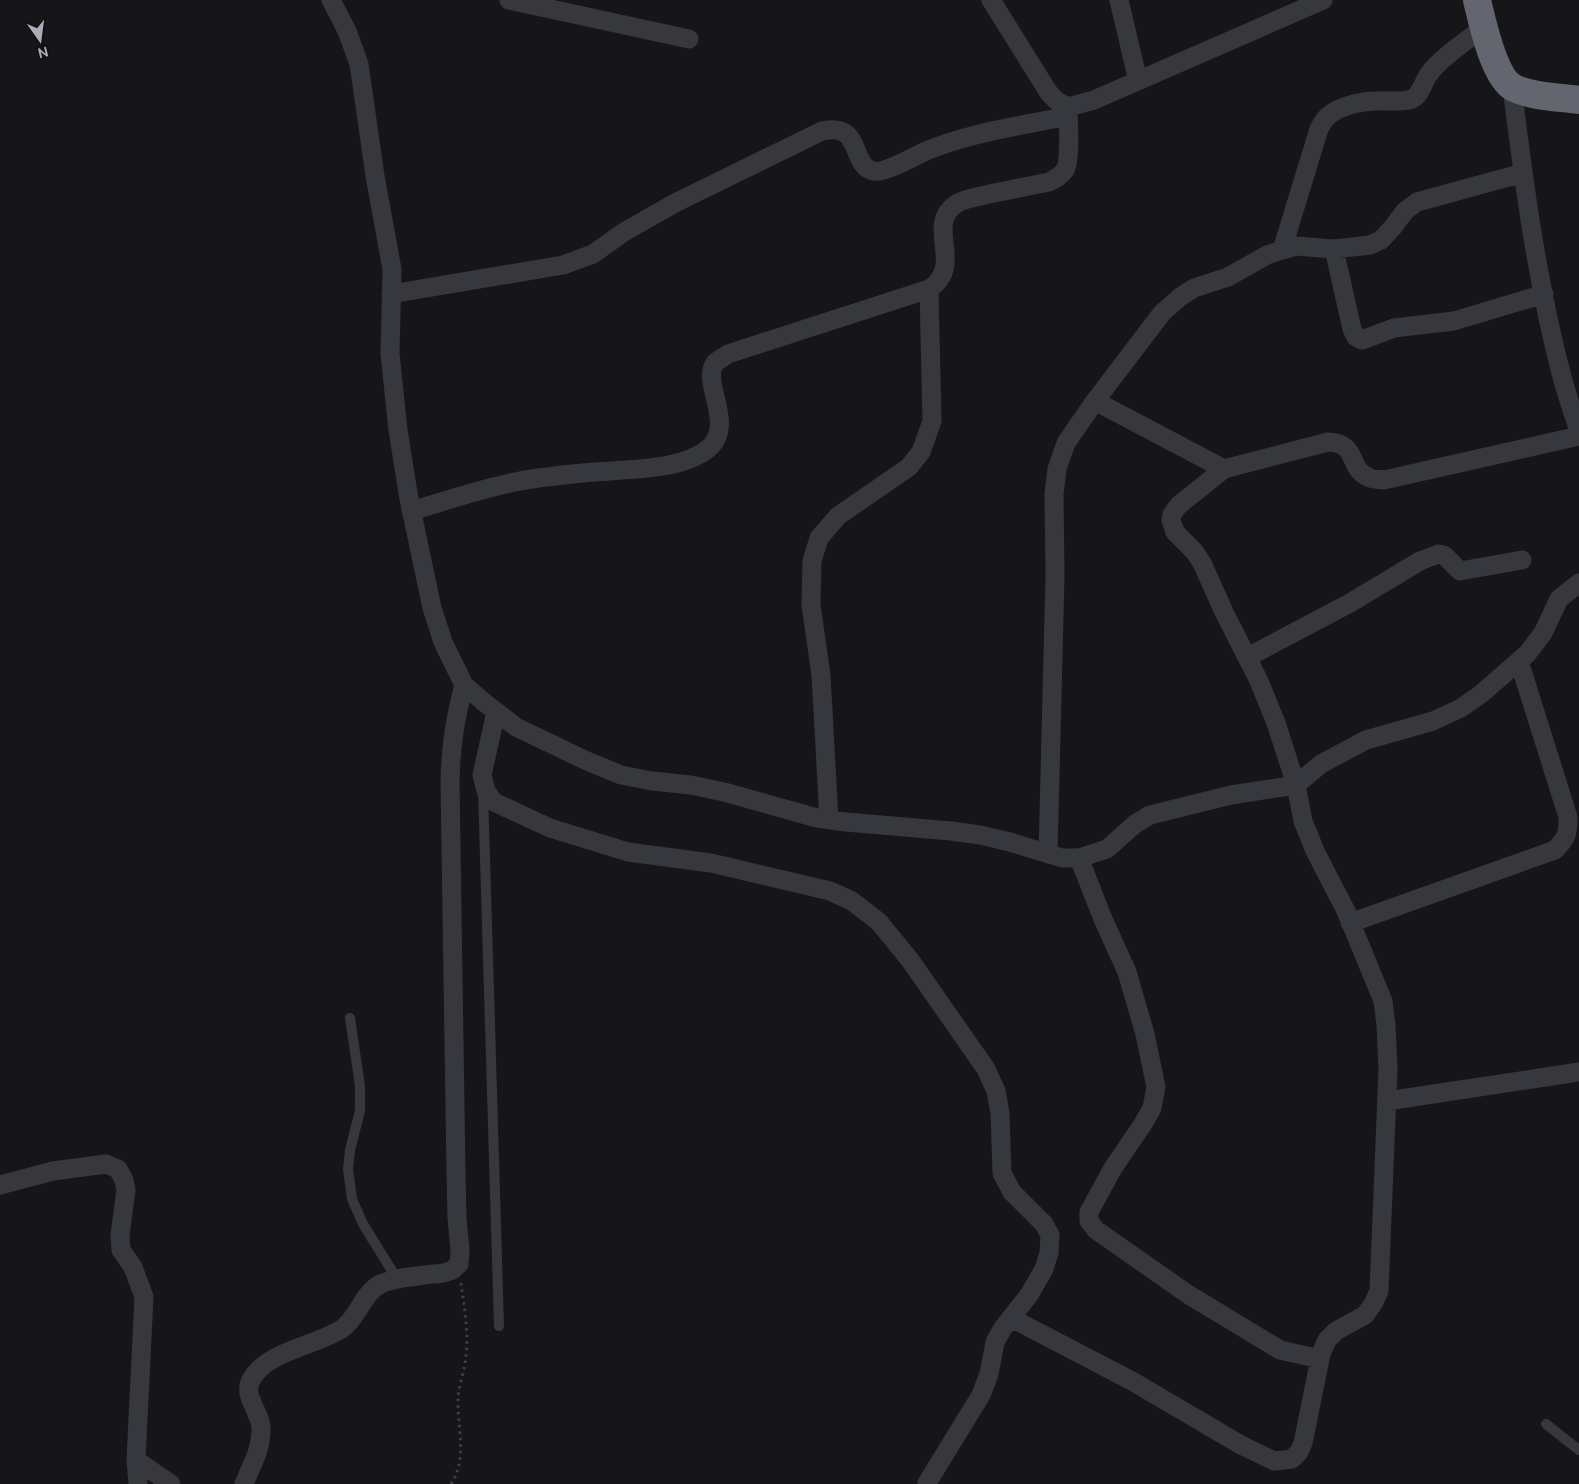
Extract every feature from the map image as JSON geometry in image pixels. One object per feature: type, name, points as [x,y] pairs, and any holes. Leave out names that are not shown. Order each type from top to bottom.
[{"type":"highway","points":[[1477,0],[1497,67],[1512,87],[1526,92],[1579,100]]},
{"type":"street","points":[[331,0],[347,31],[359,64],[375,176],[392,269],[390,354],[398,430],[411,511],[432,608],[443,642],[464,685],[496,712],[516,727],[588,761],[621,775],[652,781],[691,784],[829,819],[980,835],[1062,858],[1079,858],[1108,849],[1135,824],[1150,815],[1231,795],[1296,785],[1321,764],[1366,740],[1433,721],[1461,708],[1481,694],[1527,654],[1544,633],[1559,599],[1579,583]]},
{"type":"street","points":[[509,0],[689,39]]},
{"type":"street","points":[[1119,0],[1138,81]]},
{"type":"street","points":[[391,294],[564,265],[593,254],[624,232],[675,203],[822,131],[834,128],[846,133],[864,165],[873,171],[884,170],[939,146],[970,136],[1068,112],[1323,0]]},
{"type":"street","points":[[411,511],[506,484],[558,475],[667,466],[698,455],[711,446],[719,431],[712,374],[715,363],[728,354],[929,288],[938,283],[943,277],[945,267],[943,221],[948,210],[958,202],[974,197],[1050,182],[1058,178],[1066,169],[1068,159],[1068,112],[1049,93],[990,1]]},
{"type":"street","points":[[1282,250],[1318,129],[1328,116],[1343,108],[1360,103],[1378,100],[1404,101],[1413,98],[1418,94],[1429,74],[1437,65],[1484,27]]},
{"type":"street","points":[[1512,87],[1523,173],[1544,294],[1562,377],[1579,432]]},
{"type":"street","points":[[1048,854],[1056,576],[1054,494],[1060,456],[1066,443],[1162,313],[1180,297],[1194,288],[1228,277],[1267,255],[1282,250],[1302,246],[1334,249],[1370,245],[1381,240],[1404,211],[1417,202],[1523,173]]},
{"type":"street","points":[[1334,249],[1352,329],[1356,337],[1362,340],[1394,328],[1454,321],[1544,294]]},
{"type":"street","points":[[829,819],[821,676],[811,605],[812,560],[818,538],[838,516],[909,467],[921,452],[932,421],[929,288]]},
{"type":"street","points":[[1095,402],[1224,469]]},
{"type":"street","points":[[1011,1318],[1132,1382],[1241,1445],[1274,1461],[1292,1459],[1299,1452],[1303,1443],[1320,1359],[1327,1340],[1336,1331],[1365,1315],[1379,1291],[1387,1101],[1386,1025],[1383,1001],[1334,886],[1314,851],[1304,821],[1296,785],[1276,723],[1248,657],[1224,612],[1202,563],[1194,551],[1176,532],[1171,520],[1172,514],[1180,505],[1224,469],[1328,442],[1345,446],[1360,471],[1368,478],[1384,480],[1579,436]]},
{"type":"street","points":[[1248,657],[1350,603],[1420,561],[1432,556],[1444,555],[1460,571],[1522,560]]},
{"type":"street","points":[[1350,922],[1555,850],[1566,838],[1568,817],[1519,662]]},
{"type":"street","points":[[244,1484],[255,1461],[261,1442],[261,1427],[248,1394],[250,1381],[257,1372],[280,1356],[321,1340],[342,1328],[353,1320],[370,1292],[381,1284],[397,1279],[452,1271],[459,1264],[460,1250],[456,1191],[450,765],[456,718],[464,685]]},
{"type":"street","points":[[496,712],[482,775],[486,791],[494,802],[550,828],[628,852],[711,863],[830,891],[852,901],[879,922],[910,960],[986,1069],[996,1090],[1000,1112],[1002,1173],[1012,1192],[1044,1224],[1050,1235],[1049,1253],[1044,1269],[1029,1295],[1003,1328],[995,1342],[989,1374],[980,1395],[927,1483]]},
{"type":"street","points":[[1079,858],[1103,919],[1127,972],[1145,1034],[1156,1087],[1152,1108],[1144,1124],[1113,1168],[1089,1212],[1089,1221],[1096,1230],[1189,1295],[1226,1318],[1280,1350],[1320,1359]]},
{"type":"street","points":[[1387,1101],[1579,1072]]},
{"type":"street","points":[[0,1185],[53,1171],[106,1164],[118,1169],[124,1180],[126,1190],[120,1235],[121,1250],[133,1266],[144,1297],[136,1460],[138,1484]]},
{"type":"street","points":[[136,1460],[171,1484]]},
{"type":"lane","points":[[482,775],[499,1326]]},
{"type":"lane","points":[[350,1018],[360,1086],[360,1111],[350,1150],[348,1169],[352,1199],[363,1224],[397,1279]]},
{"type":"lane","points":[[1546,1424],[1579,1450]]},
{"type":"path","points":[[451,1484],[459,1469],[461,1454],[458,1397],[467,1355],[466,1322],[459,1264]]}]
